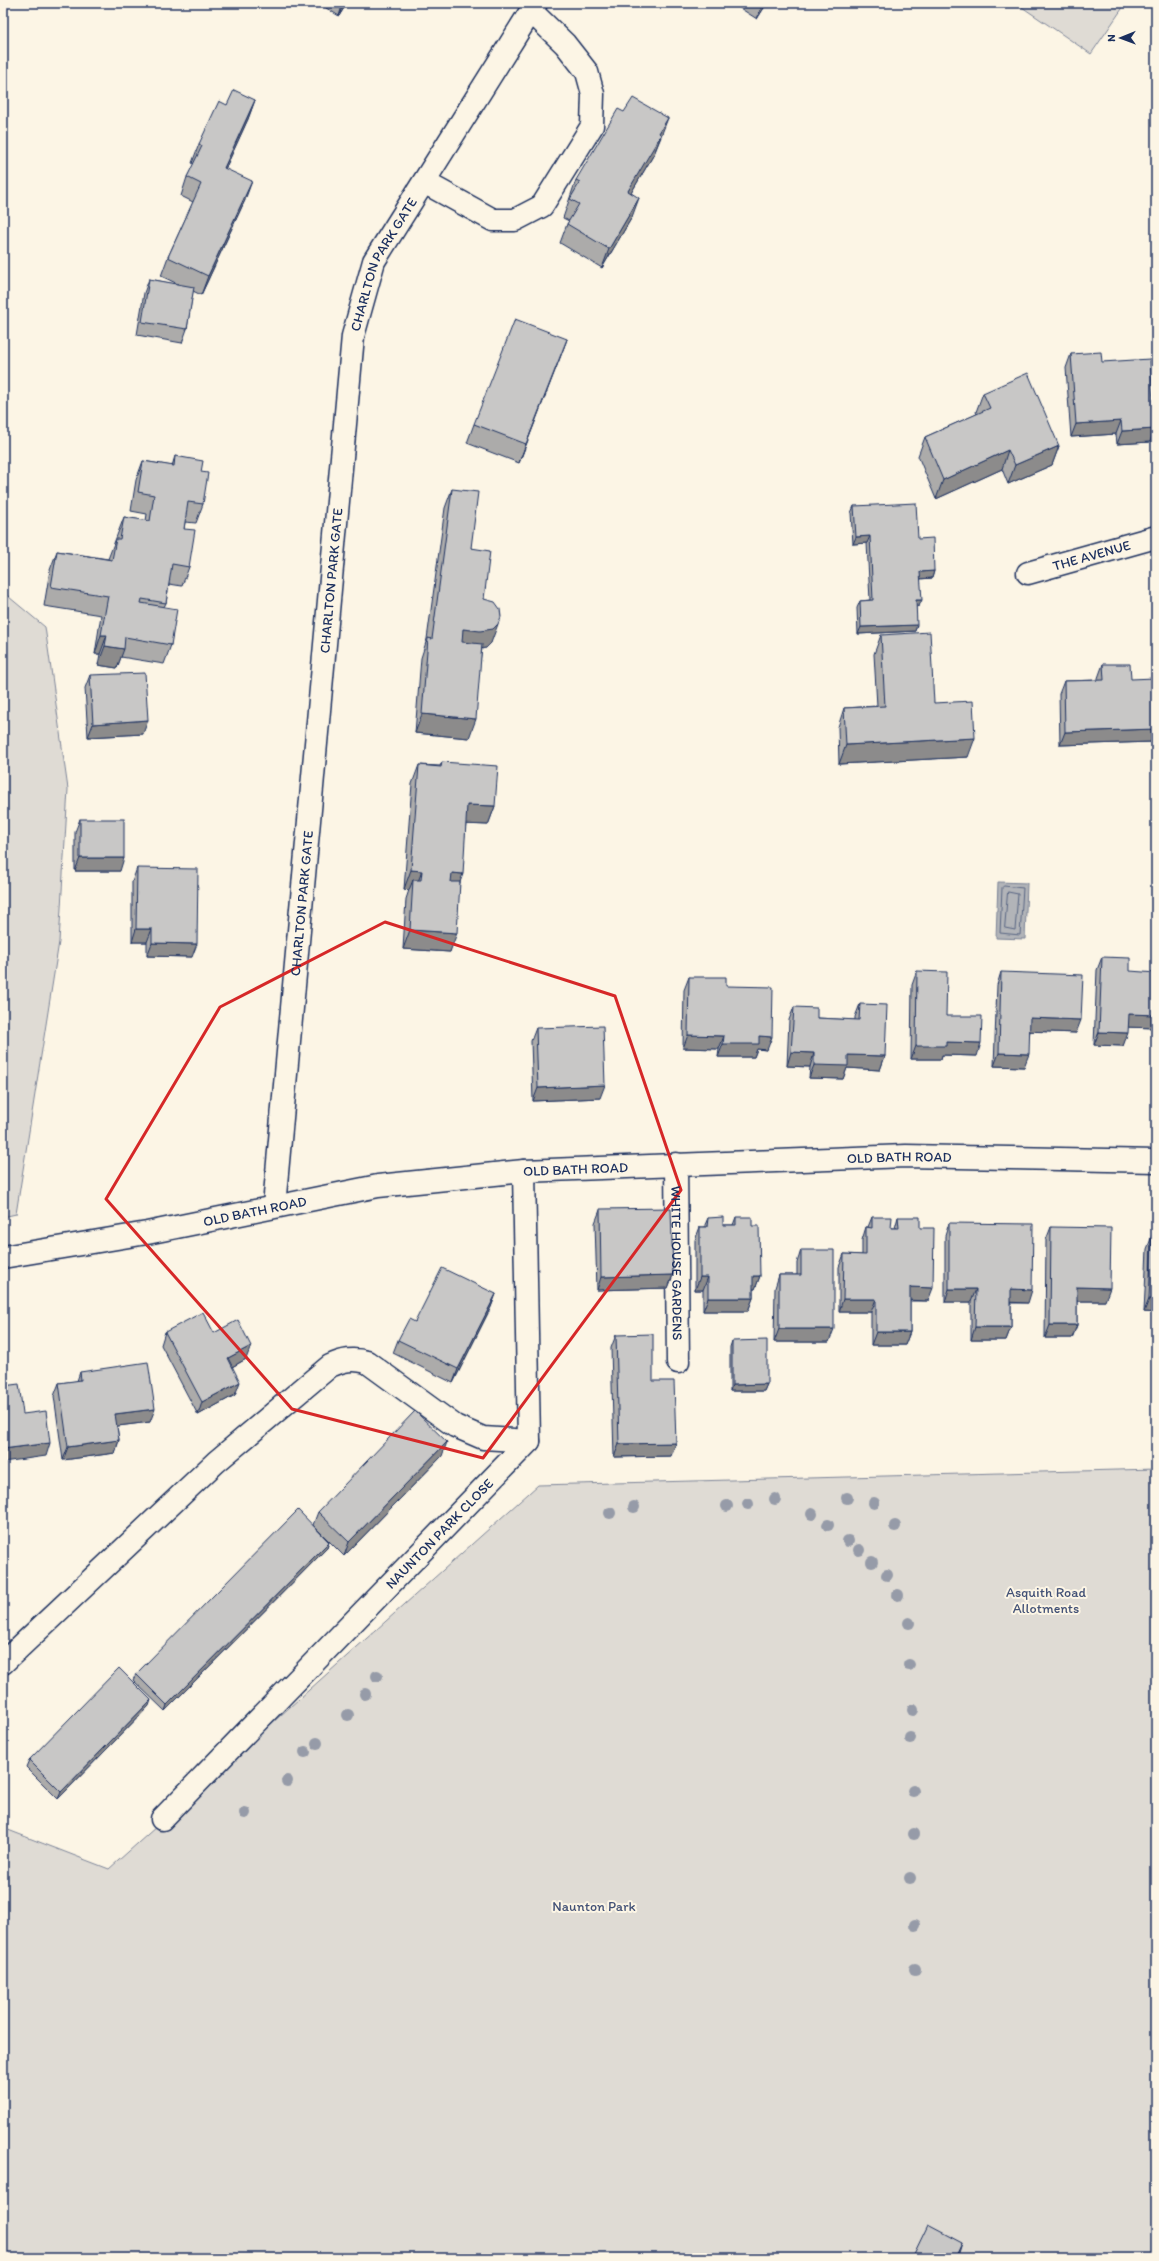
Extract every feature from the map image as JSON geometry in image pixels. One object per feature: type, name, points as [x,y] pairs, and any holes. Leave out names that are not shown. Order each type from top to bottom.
[{"type":"street","name":"CHARLTON PARK GATE","points":[[274,1206],[353,336],[374,261],[533,7]]},
{"type":"street","points":[[424,182],[493,220],[515,220],[542,206],[559,180],[592,126],[593,94],[587,72],[533,7]]},
{"type":"street","name":"THE AVENUE","points":[[1028,573],[1156,537]]},
{"type":"street","name":"OLD BATH ROAD","points":[[3,1257],[147,1233],[378,1186],[524,1171],[906,1156],[1156,1161]]},
{"type":"street","name":"WHITE HOUSE GARDENS","points":[[676,1164],[678,1362]]},
{"type":"street","points":[[3,1663],[216,1462],[330,1366],[342,1360],[355,1359],[367,1362],[455,1426],[483,1438],[529,1441],[524,1171]]},
{"type":"street","name":"NAUNTON PARK CLOSE","points":[[162,1819],[529,1441]]},
{"type":"highlighted area","points":[[385,922],[615,996],[681,1190],[483,1458],[292,1409],[106,1199],[220,1007]]},
{"type":"green space","points":[[1016,3],[1126,3],[1091,54]]},
{"type":"green space","points":[[3,592],[45,627],[68,789],[59,942],[16,1214],[3,1217]]},
{"type":"green space","name":"Naunton Park","points":[[1156,1469],[1156,2258],[3,2258],[3,1828],[109,1869],[538,1485]]},
{"type":"water","points":[[998,882],[1027,883],[1025,939],[996,938]]},
{"type":"building","points":[[234,90],[255,100],[224,168],[252,181],[208,276],[168,257],[201,184],[187,177],[202,146],[199,144],[219,101],[227,105]]},
{"type":"building","points":[[633,98],[668,118],[659,133],[661,135],[628,191],[639,198],[609,249],[567,224],[579,204],[570,199],[580,182],[576,180],[618,109],[624,112]]},
{"type":"building","points":[[149,279],[194,287],[187,329],[142,322]]},
{"type":"building","points":[[515,319],[567,339],[526,444],[474,424]]},
{"type":"building","points":[[1101,352],[1102,362],[1150,359],[1155,429],[1122,431],[1121,421],[1076,424],[1071,354]]},
{"type":"building","points":[[1028,373],[1059,446],[1015,465],[1008,450],[943,480],[925,437],[990,408],[983,393]]},
{"type":"building","points":[[175,456],[203,461],[201,472],[208,473],[203,504],[188,502],[184,529],[195,530],[189,567],[172,564],[166,603],[142,599],[141,603],[177,609],[171,645],[125,637],[124,649],[105,646],[107,635],[101,635],[108,596],[51,587],[57,551],[112,560],[116,539],[120,539],[124,517],[150,521],[154,495],[138,492],[143,461],[174,466]]},
{"type":"building","points":[[452,489],[478,492],[471,548],[490,551],[484,599],[495,602],[500,609],[501,617],[498,624],[493,629],[480,631],[463,629],[462,642],[482,644],[476,719],[422,714],[428,638],[432,639]]},
{"type":"building","points":[[916,503],[918,539],[933,538],[934,571],[920,572],[922,600],[916,600],[917,625],[861,627],[860,601],[873,600],[870,536],[856,537],[854,506]]},
{"type":"building","points":[[930,632],[934,703],[973,701],[975,738],[846,745],[844,708],[885,706],[881,635]]},
{"type":"building","points":[[1103,664],[1130,664],[1131,679],[1155,678],[1156,729],[1065,732],[1064,681],[1104,680]]},
{"type":"building","points":[[145,673],[148,720],[93,724],[90,675]]},
{"type":"building","points":[[442,762],[498,766],[495,806],[467,805],[463,874],[452,873],[451,882],[460,882],[457,933],[410,930],[413,880],[421,880],[422,871],[411,870],[419,765],[441,767]]},
{"type":"building","points":[[80,819],[124,819],[124,858],[80,858]]},
{"type":"building","points":[[137,868],[198,869],[197,944],[152,943],[152,929],[136,929]]},
{"type":"building","points":[[1102,957],[1130,958],[1130,971],[1156,973],[1156,1015],[1129,1014],[1128,1033],[1099,1032]]},
{"type":"building","points":[[917,971],[947,972],[946,1016],[982,1016],[981,1043],[946,1042],[946,1046],[916,1046]]},
{"type":"building","points":[[1001,972],[1083,975],[1081,1020],[1030,1018],[1029,1054],[999,1053]]},
{"type":"building","points":[[689,977],[726,977],[726,986],[773,987],[772,1037],[759,1036],[759,1044],[723,1044],[724,1036],[688,1035]]},
{"type":"building","points":[[860,1004],[887,1005],[885,1056],[848,1055],[848,1066],[814,1065],[814,1053],[791,1052],[794,1007],[817,1008],[817,1018],[859,1020]]},
{"type":"building","points":[[603,1026],[605,1085],[538,1088],[536,1028]]},
{"type":"building","points":[[671,1208],[673,1275],[601,1277],[600,1209]]},
{"type":"building","points":[[723,1217],[723,1225],[736,1225],[736,1217],[752,1217],[752,1226],[759,1226],[760,1276],[753,1276],[753,1298],[708,1298],[708,1277],[700,1277],[700,1227],[707,1227],[708,1218]]},
{"type":"building","points":[[872,1217],[892,1217],[891,1228],[899,1228],[898,1217],[920,1217],[920,1228],[934,1228],[933,1288],[910,1287],[910,1332],[876,1332],[876,1299],[843,1299],[844,1254],[866,1255],[866,1227],[872,1228]]},
{"type":"building","points":[[949,1223],[1033,1224],[1032,1290],[1011,1289],[1011,1327],[975,1327],[976,1289],[949,1289]]},
{"type":"building","points":[[1051,1227],[1111,1228],[1110,1288],[1077,1287],[1077,1325],[1050,1325]]},
{"type":"building","points":[[1152,1236],[1156,1236],[1156,1299],[1149,1299]]},
{"type":"building","points":[[801,1250],[834,1250],[834,1329],[779,1329],[779,1275],[801,1275]]},
{"type":"building","points":[[442,1268],[496,1294],[458,1369],[398,1340],[409,1319],[415,1322]]},
{"type":"building","points":[[203,1312],[214,1333],[238,1320],[251,1346],[228,1358],[240,1382],[202,1402],[165,1332]]},
{"type":"building","points":[[653,1334],[653,1381],[674,1381],[676,1443],[619,1444],[616,1335]]},
{"type":"building","points":[[767,1340],[767,1384],[732,1385],[732,1341]]},
{"type":"building","points":[[148,1362],[155,1409],[115,1414],[119,1440],[68,1447],[59,1383],[81,1380],[80,1372]]},
{"type":"building","points":[[19,1384],[23,1414],[46,1411],[50,1443],[3,1449],[3,1386]]},
{"type":"building","points":[[415,1411],[447,1442],[349,1542],[318,1512]]},
{"type":"building","points":[[298,1510],[329,1542],[167,1705],[136,1674]]},
{"type":"building","points":[[119,1668],[151,1700],[61,1792],[29,1760]]},
{"type":"building","points":[[928,2225],[962,2243],[955,2258],[912,2258]]},
{"type":"park label","name":"Asquith Road Allotments","points":[[1046,1600]]}]
